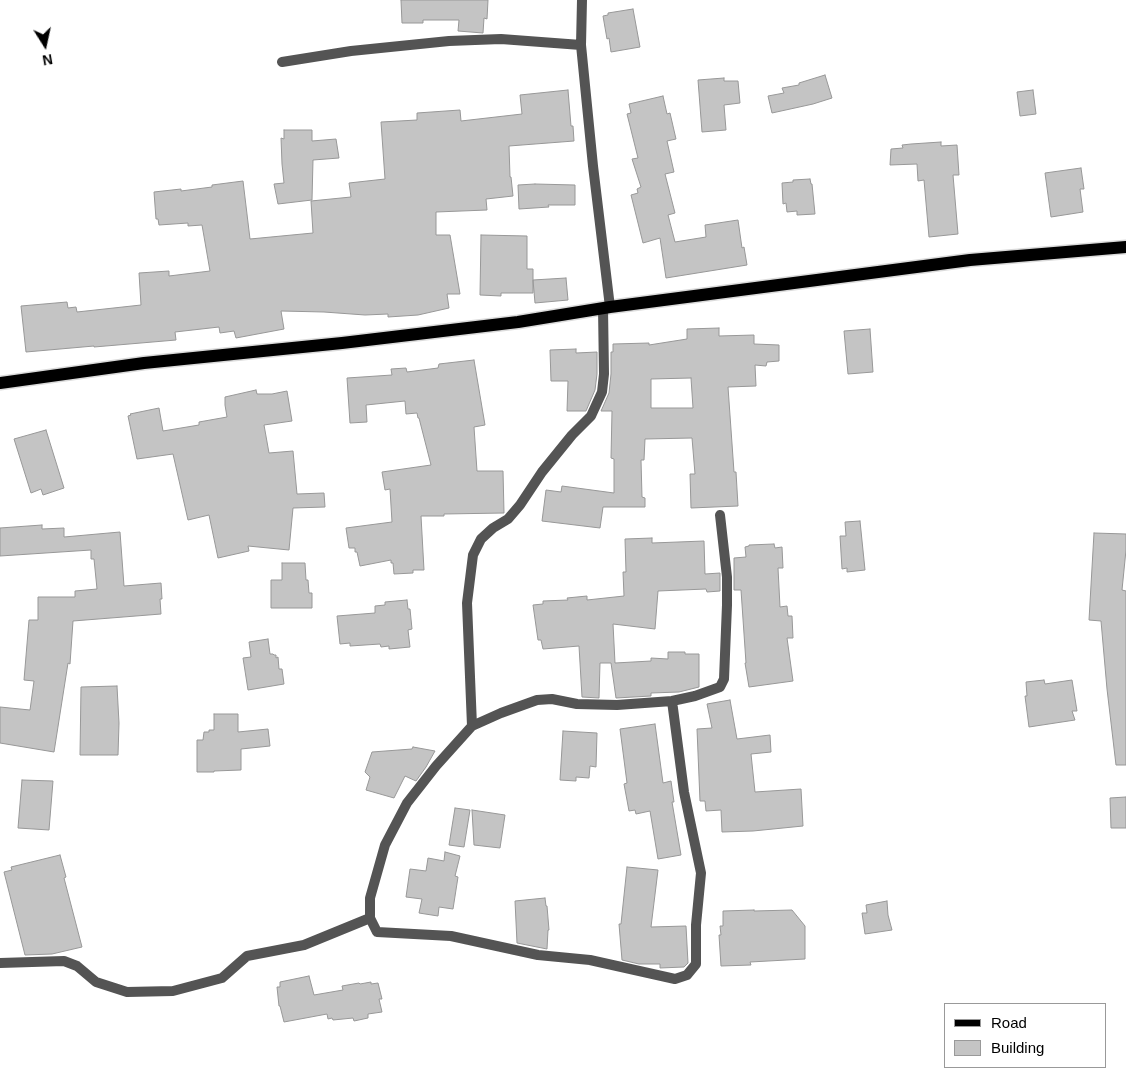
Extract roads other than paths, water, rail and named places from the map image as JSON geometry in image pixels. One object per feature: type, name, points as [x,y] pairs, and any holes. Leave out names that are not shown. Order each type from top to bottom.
[{"type":"main road","points":[[0,383],[144,363],[342,343],[508,323],[606,307],[970,260],[1126,247]]},
{"type":"street","points":[[472,726],[467,603],[473,555],[481,538],[508,519],[520,505],[542,472],[572,435],[591,416],[602,392],[606,307],[581,45],[582,0]]},
{"type":"street","points":[[282,62],[351,51],[466,40],[501,39],[581,45]]},
{"type":"street","points":[[672,701],[684,792],[701,873],[696,925],[696,964],[687,975],[675,979],[590,960],[538,955],[451,936],[378,932],[370,918],[370,898],[385,845],[407,803],[436,766],[472,726],[537,700],[552,699],[577,704],[617,705],[672,701],[720,687],[724,679],[727,605],[727,577],[720,515]]},
{"type":"street","points":[[0,963],[64,962],[77,966],[96,982],[127,992],[173,991],[222,978],[247,956],[304,945],[370,918]]}]
